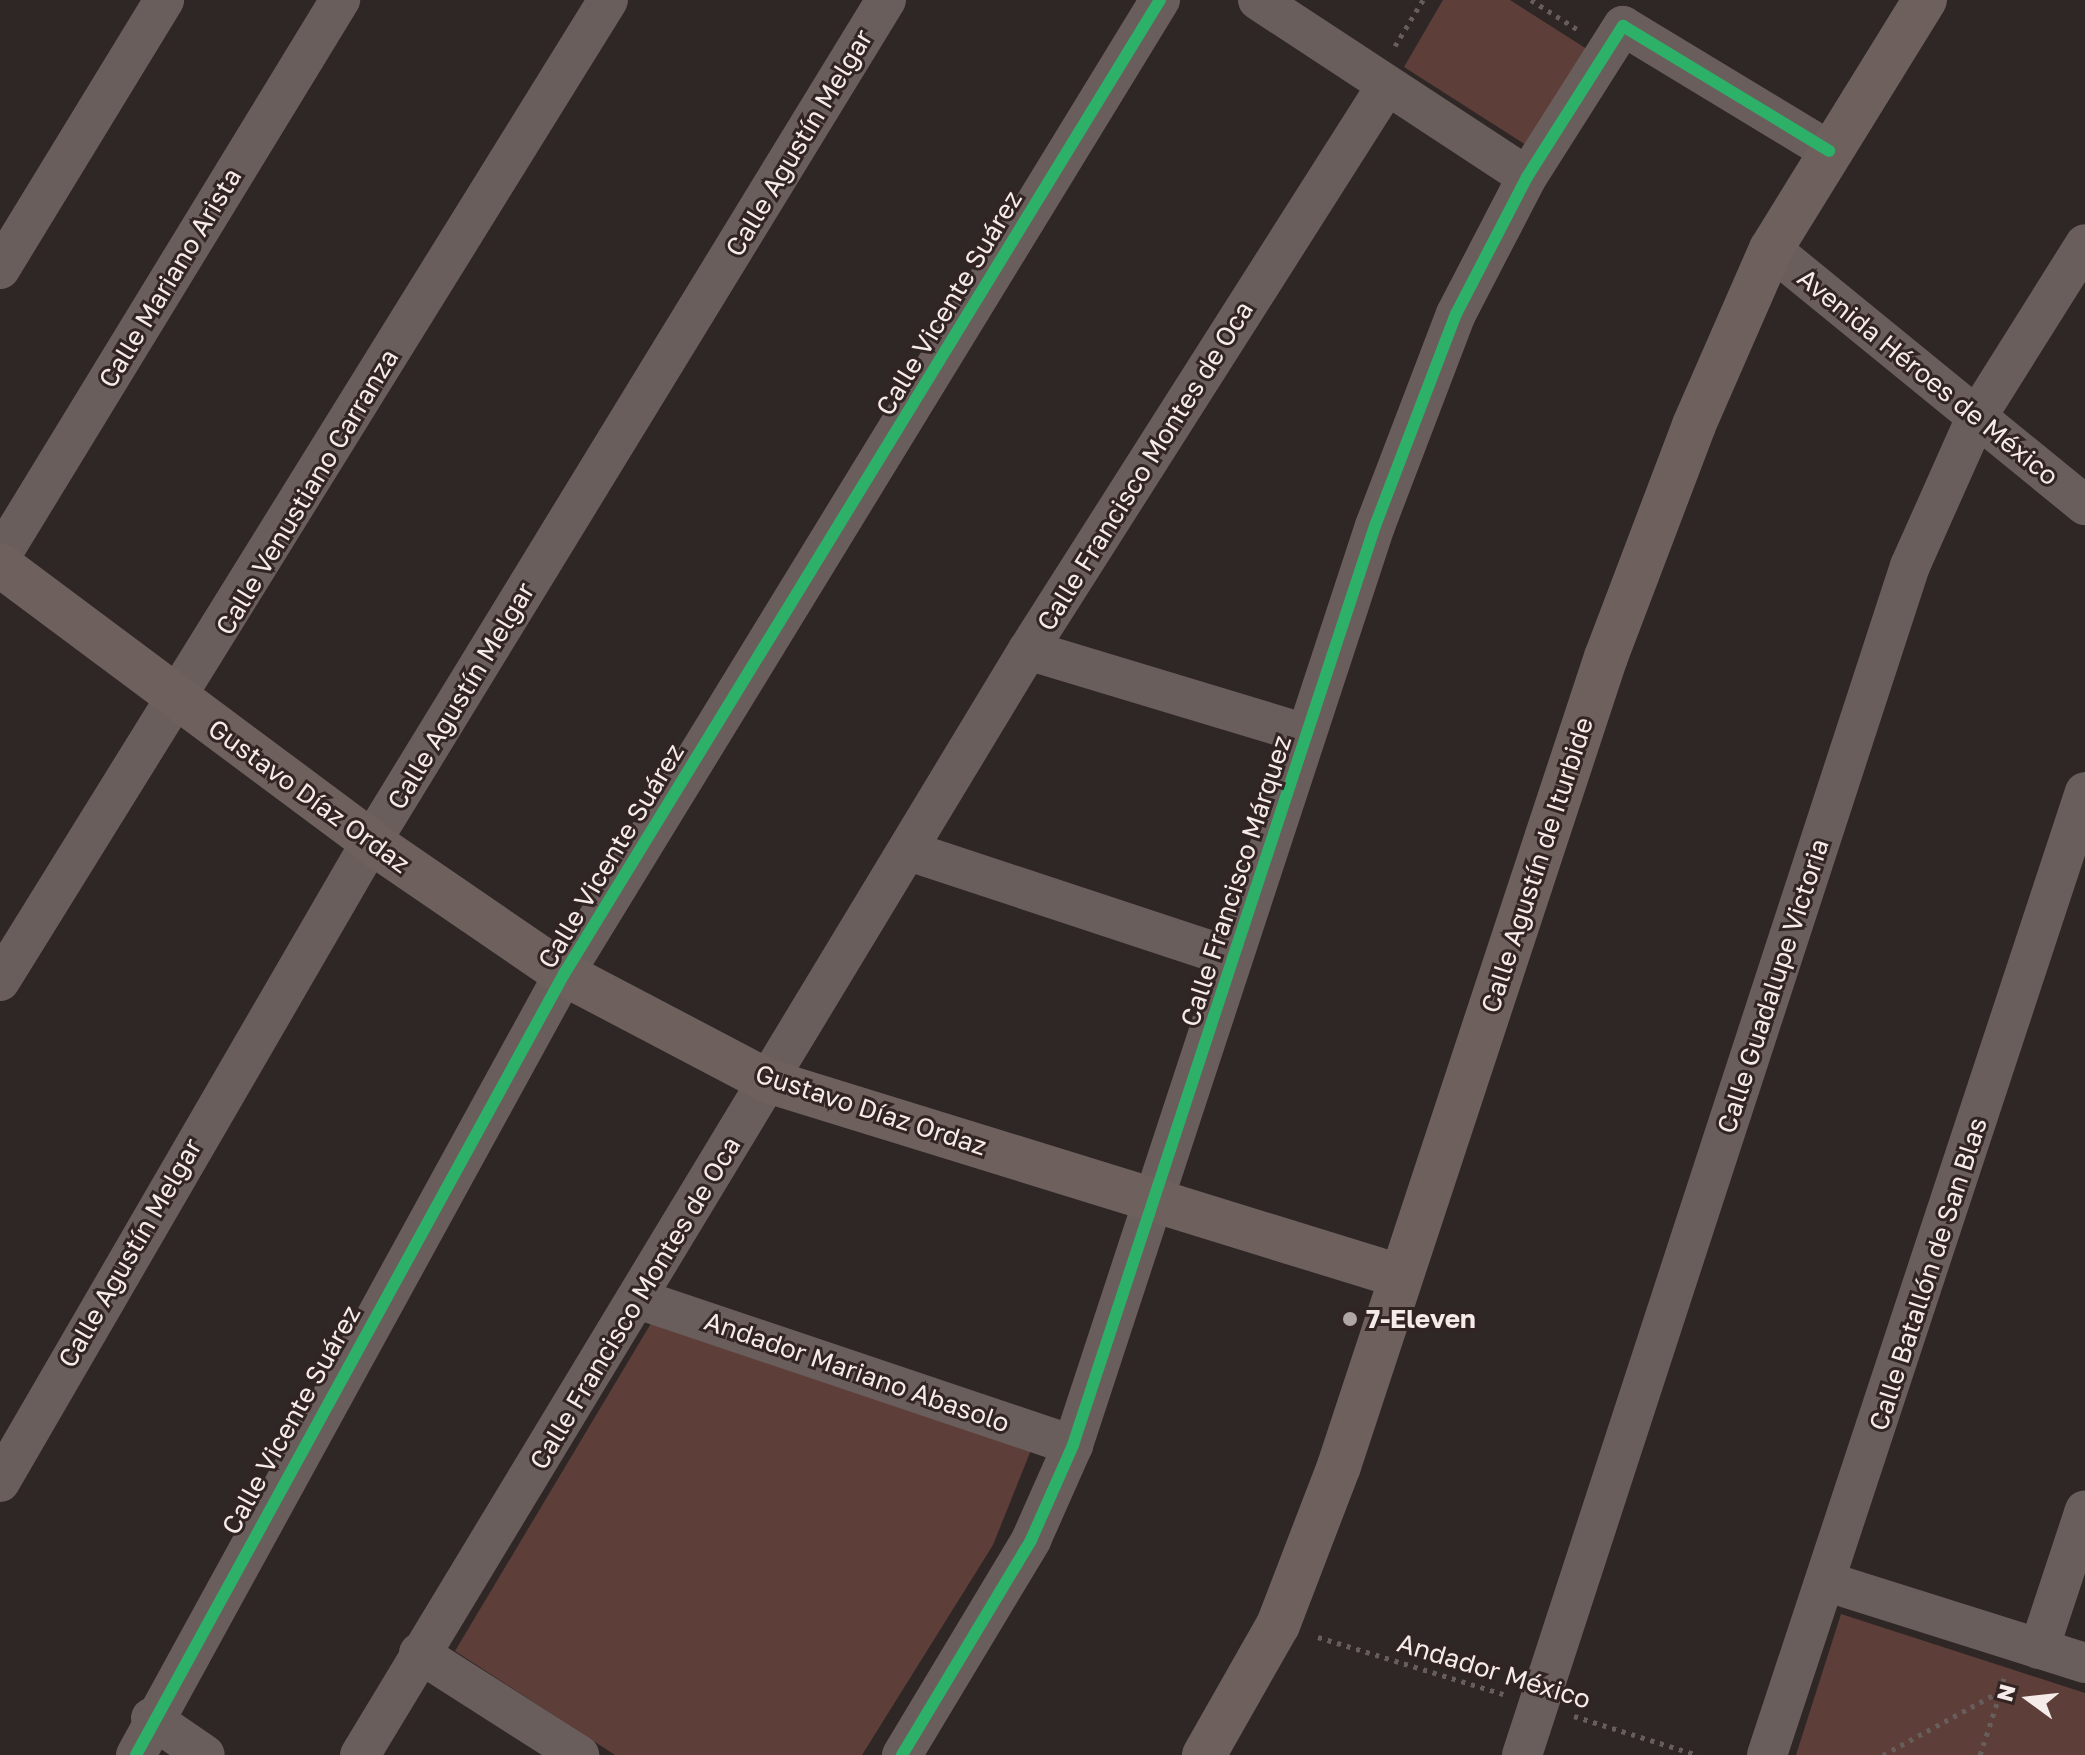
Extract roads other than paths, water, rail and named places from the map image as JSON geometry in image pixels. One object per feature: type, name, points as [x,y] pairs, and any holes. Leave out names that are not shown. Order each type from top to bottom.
[{"type":"street","points":[[0,269],[164,0]]},
{"type":"street","name":"Calle Mariano Arista","points":[[0,557],[340,0]]},
{"type":"street","name":"Calle Venustiano Carranza","points":[[0,981],[179,701],[608,0]]},
{"type":"street","name":"Calle Agustín Melgar","points":[[0,1482],[371,842],[886,0]]},
{"type":"street","name":"Calle Vicente Suárez","points":[[136,1755],[151,1718],[564,974],[1160,0]]},
{"type":"street","points":[[1258,0],[1527,177]]},
{"type":"street","name":"Calle Agustín de Iturbide","points":[[1204,1755],[1278,1625],[1339,1466],[1399,1276],[1606,657],[1694,425],[1771,249],[1925,0]]},
{"type":"street","name":"Calle Francisco Márquez","points":[[902,1755],[1031,1540],[1073,1445],[1158,1202],[1233,958],[1375,526],[1456,314],[1527,177],[1616,37],[1829,151]]},
{"type":"street","name":"Calle Francisco Montes de Oca","points":[[360,1755],[419,1653],[641,1300],[768,1081],[1028,650],[1381,81]]},
{"type":"street","name":"Calle Guadalupe Victoria","points":[[1522,1755],[1910,566],[1976,418],[2085,244]]},
{"type":"street","name":"Avenida Héroes de México","points":[[1771,249],[2085,505]]},
{"type":"street","name":"Gustavo Díaz Ordaz","points":[[0,565],[371,842],[564,974],[768,1081],[1399,1276]]},
{"type":"street","name":"Calle Francisco Márquez","points":[[1028,650],[1306,734]]},
{"type":"street","name":"Calle Batallón de San Blas","points":[[1767,1755],[1828,1582],[2085,792]]},
{"type":"street","points":[[909,851],[1233,958]]},
{"type":"street","name":"Andador Mariano Abasolo","points":[[641,1300],[1073,1445]]},
{"type":"street","points":[[2024,1657],[2085,1510]]},
{"type":"street","points":[[1828,1582],[2024,1657],[2085,1663]]},
{"type":"street","points":[[419,1653],[579,1755]]},
{"type":"street","points":[[151,1718],[205,1755]]},
{"type":"place","name":"7-Eleven","points":[[1350,1319]]}]
